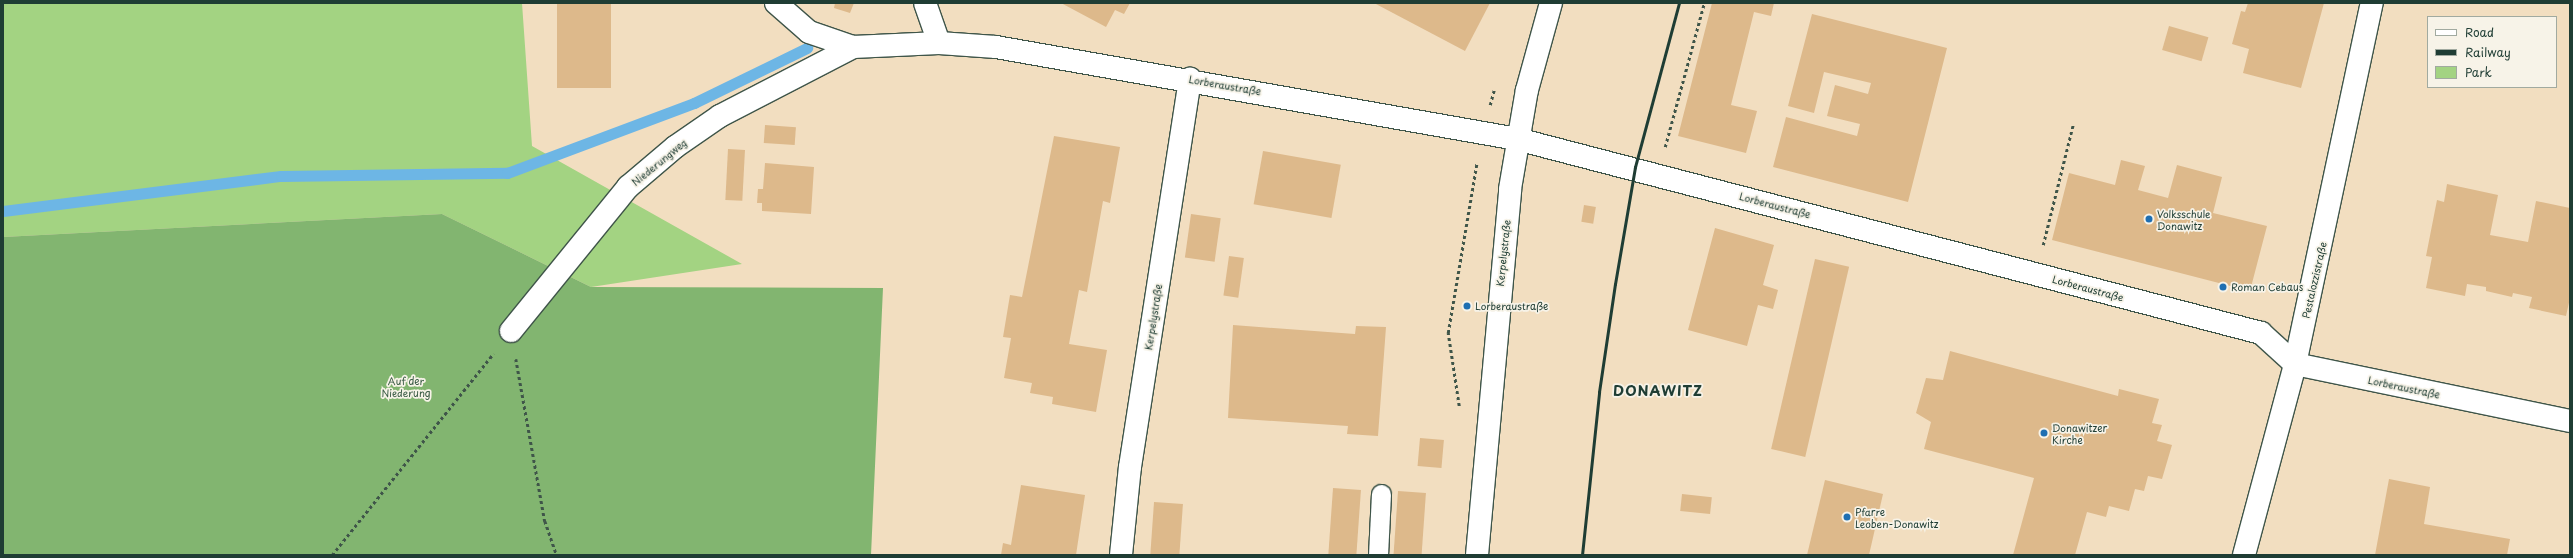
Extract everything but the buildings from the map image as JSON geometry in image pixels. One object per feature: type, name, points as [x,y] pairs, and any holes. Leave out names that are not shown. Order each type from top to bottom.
[{"type":"street","name":"Niederungweg","points":[[776,3],[809,32],[853,47],[939,43]]},
{"type":"street","points":[[925,3],[939,43]]},
{"type":"street","name":"Kerpelystraße","points":[[1477,555],[1496,311],[1517,139],[1551,3]]},
{"type":"street","name":"Pestalozzistraße","points":[[2244,555],[2295,364],[2372,3]]},
{"type":"street","name":"Lorberaustraße","points":[[939,43],[996,47],[1190,79],[1517,139],[1658,174],[2261,333],[2295,364],[2570,421]]},
{"type":"street","name":"Niederungweg","points":[[511,331],[628,187],[669,152],[720,116],[853,47]]},
{"type":"street","name":"Kerpelystraße","points":[[1121,555],[1130,467],[1190,79]]},
{"type":"lane","points":[[1378,555],[1381,494]]},
{"type":"path","points":[[1658,174],[1704,3]]},
{"type":"path","points":[[1458,414],[1448,332],[1482,132],[1495,86]]},
{"type":"path","points":[[2036,274],[2074,125]]},
{"type":"path","points":[[332,555],[511,331]]},
{"type":"path","points":[[511,331],[545,521],[557,555]]},
{"type":"green space","points":[[3,3],[522,3],[532,146],[742,264],[591,287],[442,214],[3,237]]},
{"type":"green space","name":"Auf der Niederung","points":[[442,214],[591,287],[883,288],[871,555],[3,555],[3,237]]},
{"type":"waterway","points":[[3,211],[281,176],[507,173],[694,103],[807,48]]},
{"type":"railway","points":[[1582,555],[1599,392],[1615,284],[1635,167],[1679,3]]},
{"type":"place","name":"Volksschule Donawitz","points":[[2149,219]]},
{"type":"place","name":"Roman Cebaus","points":[[2223,287]]},
{"type":"place","name":"Lorberaustraße","points":[[1467,306]]},
{"type":"place","name":"Donawitzer Kirche","points":[[2044,433]]},
{"type":"place","name":"Pfarre Leoben-Donawitz","points":[[1847,517]]},
{"type":"district","name":"DONAWITZ","points":[[1658,391]]}]
